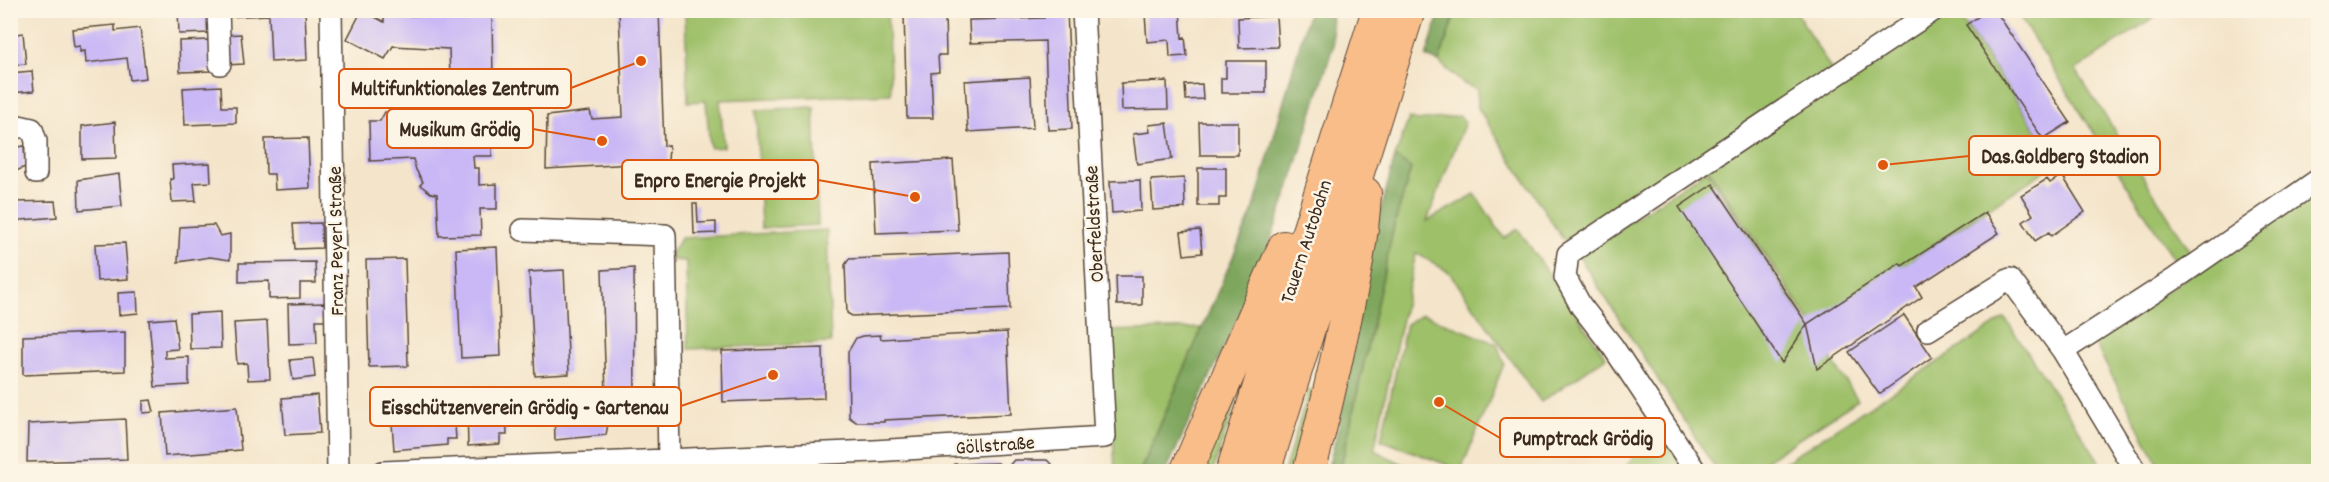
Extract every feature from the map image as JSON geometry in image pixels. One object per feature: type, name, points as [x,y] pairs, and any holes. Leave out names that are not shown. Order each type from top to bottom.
[{"type":"highway","name":"Tauern Autobahn","points":[[1232,471],[1378,10]]},
{"type":"highway","name":"Tauern Autobahn","points":[[1264,471],[1409,10]]},
{"type":"highway","points":[[1186,471],[1271,279],[1299,208],[1322,134],[1359,71]]},
{"type":"highway","points":[[1309,471],[1326,407],[1364,222],[1367,144]]},
{"type":"street","points":[[218,10],[220,64]]},
{"type":"street","name":"Franz Peyerl Straße","points":[[331,10],[338,471]]},
{"type":"street","name":"Oberfeldstraße","points":[[1083,10],[1105,436]]},
{"type":"street","points":[[1696,471],[1614,347],[1581,306],[1565,276],[1568,254],[1934,10]]},
{"type":"street","points":[[10,124],[32,129],[36,141],[36,173]]},
{"type":"street","points":[[2063,351],[2176,278],[2319,180]]},
{"type":"street","points":[[523,230],[665,235],[669,459]]},
{"type":"street","points":[[1928,330],[2010,279],[2063,351],[2136,471]]},
{"type":"street","name":"Göllstraße","points":[[383,471],[874,452],[1105,436]]},
{"type":"green space","points":[[1795,10],[1832,71],[1573,243],[1562,238],[1478,108],[1477,89],[1464,84],[1439,62],[1456,11]]},
{"type":"green space","points":[[1942,10],[1956,11],[2058,162],[1813,326],[1708,168]]},
{"type":"green space","points":[[685,11],[887,11],[891,94],[720,100],[724,147],[710,148],[706,101],[688,102]]},
{"type":"green space","points":[[1309,11],[1331,11],[1333,46],[1288,192],[1256,279],[1166,471],[1140,472],[1254,208]]},
{"type":"green space","points":[[1440,11],[1456,11],[1439,62],[1426,57]]},
{"type":"green space","points":[[2016,11],[2163,11],[2076,70],[2193,255],[2178,265]]},
{"type":"green space","points":[[814,107],[818,225],[761,228],[756,110]]},
{"type":"green space","points":[[1460,116],[1465,122],[1427,221],[1475,194],[1504,238],[1518,229],[1606,357],[1541,402],[1449,272],[1416,253],[1374,450],[1417,471],[1340,472],[1394,226],[1411,169],[1395,157],[1409,118],[1417,121]]},
{"type":"green space","points":[[1395,157],[1411,168],[1394,226],[1340,471],[1327,472],[1340,421],[1371,246]]},
{"type":"green space","points":[[1707,170],[1858,400],[1750,471],[1717,471],[1578,255]]},
{"type":"green space","points":[[2318,190],[2318,471],[2162,471],[2093,340]]},
{"type":"green space","points":[[827,230],[831,343],[688,349],[686,261],[672,260],[671,253],[681,238]]},
{"type":"green space","points":[[1423,314],[1497,344],[1504,364],[1461,470],[1381,440],[1406,324]]},
{"type":"green space","points":[[2005,318],[2103,467],[2096,471],[1771,471]]},
{"type":"green space","points":[[1202,328],[1140,471],[1115,471],[1108,331]]},
{"type":"green space","points":[[1246,368],[1213,471],[1195,472]]},
{"type":"green space","points":[[1309,390],[1323,394],[1302,471],[1284,472]]},
{"type":"green space","points":[[1659,428],[1689,472],[1621,472]]},
{"type":"building","points":[[178,10],[211,10],[212,33],[179,34]]},
{"type":"building","points":[[223,10],[305,10],[307,60],[271,62],[269,15],[224,17]]},
{"type":"building","points":[[362,10],[384,22],[384,12],[395,12],[395,16],[492,14],[493,81],[485,82],[486,117],[491,117],[492,156],[473,156],[474,168],[479,168],[479,185],[497,184],[497,209],[480,209],[481,235],[439,236],[437,194],[431,193],[420,185],[423,182],[413,159],[370,161],[369,121],[380,121],[385,112],[394,116],[396,110],[414,119],[444,118],[445,107],[451,107],[449,49],[393,46],[385,59],[347,39]]},
{"type":"building","points":[[619,10],[659,10],[664,146],[669,145],[668,162],[546,169],[547,116],[590,111],[592,119],[623,117]]},
{"type":"building","points":[[1067,10],[1072,129],[1048,130],[1045,41],[970,43],[969,20],[1044,18],[1044,11]]},
{"type":"building","points":[[1157,10],[1180,10],[1182,38],[1185,37],[1187,56],[1170,57],[1169,40],[1147,42],[1145,14],[1157,13]]},
{"type":"building","points":[[1988,10],[1995,10],[2070,122],[2043,139],[1966,25]]},
{"type":"building","points":[[945,13],[946,55],[938,55],[939,72],[931,73],[933,118],[907,118],[904,14]]},
{"type":"building","points":[[1276,16],[1278,47],[1239,48],[1238,18]]},
{"type":"building","points":[[115,25],[115,31],[140,28],[146,78],[130,80],[127,58],[86,63],[85,51],[80,52],[80,46],[74,47],[72,29]]},
{"type":"building","points":[[23,33],[26,64],[10,65],[10,35]]},
{"type":"building","points":[[241,34],[244,64],[225,65],[223,35]]},
{"type":"building","points":[[211,40],[212,71],[180,72],[179,41]]},
{"type":"building","points":[[1226,61],[1266,61],[1266,93],[1221,93],[1221,78],[1226,78]]},
{"type":"building","points":[[32,71],[34,91],[10,93],[10,73]]},
{"type":"building","points":[[1030,77],[1033,128],[968,132],[965,81]]},
{"type":"building","points":[[1167,81],[1168,109],[1122,110],[1121,83]]},
{"type":"building","points":[[1202,84],[1203,99],[1186,100],[1185,85]]},
{"type":"building","points":[[221,86],[222,107],[236,107],[236,123],[185,125],[183,88]]},
{"type":"building","points":[[115,122],[116,158],[82,159],[82,126]]},
{"type":"building","points":[[1199,122],[1238,122],[1238,155],[1200,155]]},
{"type":"building","points":[[1167,123],[1172,159],[1137,164],[1133,134],[1150,132],[1149,125]]},
{"type":"building","points":[[308,138],[310,188],[275,190],[274,174],[266,174],[265,139]]},
{"type":"building","points":[[24,146],[25,167],[14,172],[10,179],[10,148]]},
{"type":"building","points":[[953,160],[958,230],[876,233],[873,164]]},
{"type":"building","points":[[210,163],[211,182],[194,183],[196,201],[172,202],[170,179],[173,179],[172,165]]},
{"type":"building","points":[[1198,168],[1226,168],[1226,198],[1219,198],[1219,206],[1198,206]]},
{"type":"building","points":[[119,174],[122,206],[79,210],[78,180]]},
{"type":"building","points":[[2062,175],[2085,212],[2051,236],[2049,232],[2035,241],[2023,222],[2033,215],[2021,195],[2047,179],[2050,183]]},
{"type":"building","points":[[1184,178],[1185,208],[1153,210],[1151,180]]},
{"type":"building","points":[[1140,180],[1141,211],[1112,213],[1110,181]]},
{"type":"building","points":[[1713,184],[1807,324],[1782,363],[1679,207]]},
{"type":"building","points":[[55,201],[57,217],[10,221],[10,203]]},
{"type":"building","points":[[693,204],[697,204],[698,223],[716,222],[716,233],[694,234]]},
{"type":"building","points":[[1985,212],[1999,233],[1916,287],[1922,297],[1817,369],[1807,324],[1900,263],[1902,266]]},
{"type":"building","points":[[321,223],[322,248],[295,249],[293,224]]},
{"type":"building","points":[[214,225],[220,236],[230,234],[230,260],[210,257],[178,262],[180,227]]},
{"type":"building","points":[[1200,230],[1202,253],[1184,255],[1181,232]]},
{"type":"building","points":[[125,243],[128,279],[97,281],[95,244]]},
{"type":"building","points":[[497,247],[501,356],[461,358],[456,249]]},
{"type":"building","points":[[1008,252],[1010,309],[852,316],[847,313],[845,265],[849,259]]},
{"type":"building","points":[[405,259],[408,366],[369,367],[366,260]]},
{"type":"building","points":[[315,262],[316,283],[300,283],[300,298],[269,299],[269,281],[239,282],[239,263]]},
{"type":"building","points":[[634,268],[635,401],[611,402],[611,395],[606,395],[602,270]]},
{"type":"building","points":[[564,270],[569,374],[535,376],[529,272]]},
{"type":"building","points":[[1116,276],[1142,276],[1142,305],[1117,305]]},
{"type":"building","points":[[137,292],[138,313],[119,315],[118,293]]},
{"type":"building","points":[[327,303],[328,320],[316,320],[317,343],[289,344],[288,304]]},
{"type":"building","points":[[220,312],[221,348],[190,349],[189,314]]},
{"type":"building","points":[[1904,315],[1932,357],[1879,394],[1849,352]]},
{"type":"building","points":[[174,318],[178,349],[165,350],[165,358],[189,357],[189,385],[155,387],[149,320]]},
{"type":"building","points":[[267,321],[270,379],[248,380],[247,363],[237,364],[234,323]]},
{"type":"building","points":[[125,332],[125,371],[23,375],[23,336]]},
{"type":"building","points":[[1007,332],[1011,414],[884,420],[884,422],[856,422],[849,417],[848,352],[856,338],[880,335],[881,339]]},
{"type":"building","points":[[823,348],[824,398],[723,402],[722,351]]},
{"type":"building","points":[[313,358],[315,377],[293,380],[290,360]]},
{"type":"building","points":[[317,395],[320,433],[285,435],[282,398]]},
{"type":"building","points":[[151,400],[154,412],[143,413],[143,401]]},
{"type":"building","points":[[237,407],[241,450],[165,456],[162,413]]},
{"type":"building","points":[[426,407],[427,420],[445,418],[446,426],[455,425],[456,439],[447,439],[447,445],[394,450],[391,410]]},
{"type":"building","points":[[603,407],[604,413],[610,412],[606,435],[555,440],[554,410]]},
{"type":"building","points":[[506,408],[507,435],[500,435],[500,444],[468,446],[467,409]]},
{"type":"building","points":[[125,419],[127,459],[27,462],[28,424]]},
{"type":"building","points":[[1014,460],[1047,460],[1055,468],[1055,472],[947,472],[954,464],[998,463],[1005,470]]},
{"type":"place","name":"Multifunktionales Zentrum","points":[[641,61]]},
{"type":"place","name":"Musikum Grödig","points":[[602,141]]},
{"type":"place","name":"Das.Goldberg Stadion","points":[[1883,165]]},
{"type":"place","name":"Enpro Energie Projekt","points":[[915,197]]},
{"type":"place","name":"Eisschützenverein Grödig - Gartenau","points":[[773,375]]},
{"type":"place","name":"Pumptrack Grödig","points":[[1439,402]]}]
